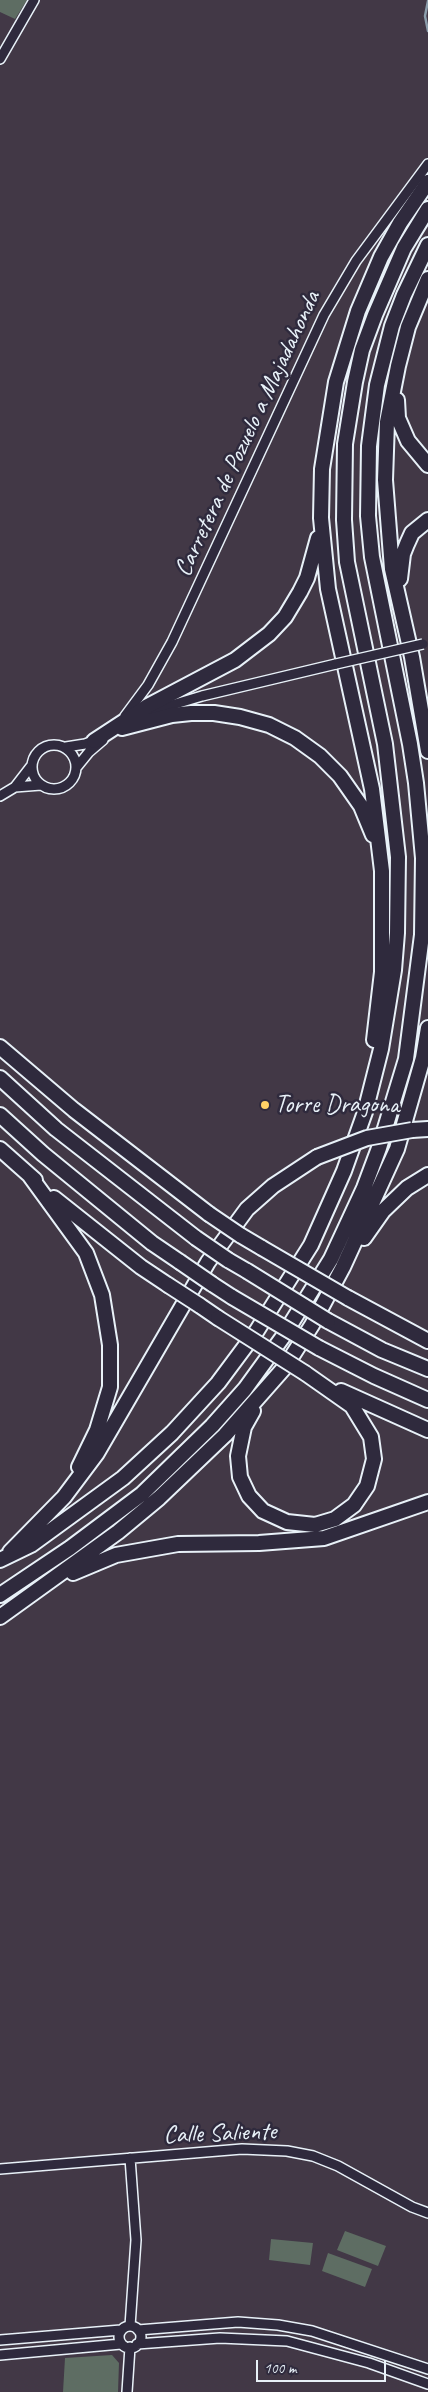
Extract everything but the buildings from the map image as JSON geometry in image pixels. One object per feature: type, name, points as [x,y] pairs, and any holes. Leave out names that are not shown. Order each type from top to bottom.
[{"type":"highway","points":[[344,1171],[367,1078],[378,1010],[384,931],[382,871],[372,789],[328,589],[321,518],[322,469],[327,429],[338,372],[358,311],[381,257],[427,172]]},
{"type":"highway","points":[[400,222],[428,190]]},
{"type":"highway","points":[[3,1558],[31,1545],[122,1478],[172,1433],[218,1383],[256,1332],[311,1245],[344,1171],[365,1112],[381,1049],[394,970],[398,896],[395,820],[387,754],[347,562],[344,520],[345,444],[362,350],[404,248],[428,209]]},
{"type":"highway","points":[[0,1595],[70,1548],[142,1494],[199,1440],[245,1389],[282,1338],[331,1260],[364,1188],[379,1148],[406,1059],[418,980],[423,897],[420,821],[416,783],[405,718],[378,596],[368,516],[368,446],[377,385],[401,303],[428,245]]},
{"type":"highway","points":[[392,569],[385,480],[387,422],[408,327],[428,279]]},
{"type":"highway","points":[[398,366],[398,418],[408,441],[428,465]]},
{"type":"highway","points":[[377,385],[376,470],[392,569],[412,657],[428,751]]},
{"type":"highway","points":[[94,741],[119,727],[161,698],[235,660],[278,625],[292,606],[307,578],[314,555],[321,518]]},
{"type":"highway","points":[[401,608],[400,569],[403,554],[412,533],[428,520]]},
{"type":"highway","points":[[119,727],[172,715],[214,713],[240,716],[269,725],[295,738],[320,756],[349,788],[370,824],[382,871]]},
{"type":"highway","points":[[0,1617],[118,1532],[159,1498],[202,1459],[285,1367],[312,1325],[343,1267],[398,1149],[423,1058],[428,1028]]},
{"type":"highway","points":[[0,1047],[74,1110],[209,1214],[240,1235],[348,1298],[428,1341]]},
{"type":"highway","points":[[0,1078],[56,1129],[196,1238],[228,1260],[328,1321],[382,1350],[428,1369]]},
{"type":"highway","points":[[0,1115],[43,1154],[152,1243],[212,1284],[319,1348],[374,1376],[428,1400]]},
{"type":"highway","points":[[3,1558],[64,1497],[97,1453],[208,1262],[248,1209],[273,1186],[317,1157],[367,1138],[428,1129]]},
{"type":"highway","points":[[0,1149],[70,1212],[141,1267],[305,1373],[352,1406],[370,1436],[374,1459],[367,1486],[354,1505],[335,1518],[315,1525],[287,1522],[263,1511],[249,1496],[240,1477],[238,1456],[244,1428],[264,1392]]},
{"type":"highway","points":[[343,1267],[383,1211],[407,1188],[428,1175]]},
{"type":"highway","points":[[30,1176],[86,1253],[102,1295],[110,1345],[110,1387],[97,1430],[64,1497]]},
{"type":"highway","points":[[394,1322],[428,1334]]},
{"type":"highway","points":[[305,1373],[428,1430]]},
{"type":"highway","points":[[0,1617],[80,1569],[116,1554],[178,1544],[267,1543],[324,1538],[428,1502]]},
{"type":"street","points":[[0,59],[34,0]]},
{"type":"street","name":"Carretera de Pozuelo a Majadahonda","points":[[76,768],[89,752],[119,727],[164,657],[324,316],[361,253],[427,172]]},
{"type":"street","name":"Carretera de Pozuelo a Majadahonda","points":[[119,727],[189,699],[426,644]]},
{"type":"street","points":[[0,796],[15,787],[32,765],[38,752],[45,747],[59,745],[66,747],[94,741]]},
{"type":"street","points":[[15,787],[41,785],[47,788],[61,788],[72,780],[76,768],[75,760],[66,747]]},
{"type":"street","points":[[32,765],[33,772],[41,785]]},
{"type":"street","name":"Calle Saliente","points":[[0,2169],[242,2150],[287,2151],[313,2156],[338,2166],[412,2207],[428,2213]]},
{"type":"street","points":[[127,2392],[130,2345],[140,2334],[134,2328],[136,2240],[130,2158]]},
{"type":"street","points":[[0,2340],[134,2328],[238,2322],[278,2325],[312,2331],[428,2369]]},
{"type":"street","points":[[121,2330],[119,2335],[130,2345]]},
{"type":"street","points":[[0,2355],[220,2338],[288,2341],[369,2363],[428,2384]]},
{"type":"green space","points":[[0,0],[27,0],[15,19],[0,12]]},
{"type":"green space","points":[[345,2231],[386,2246],[378,2266],[337,2250]]},
{"type":"green space","points":[[271,2239],[313,2243],[310,2265],[269,2260]]},
{"type":"green space","points":[[328,2253],[372,2269],[365,2287],[322,2271]]},
{"type":"green space","points":[[112,2355],[119,2363],[118,2392],[63,2392],[65,2358]]},
{"type":"waterway","points":[[428,1],[425,16],[428,31]]},
{"type":"place","name":"Torre Dragona","points":[[265,1105]]}]
